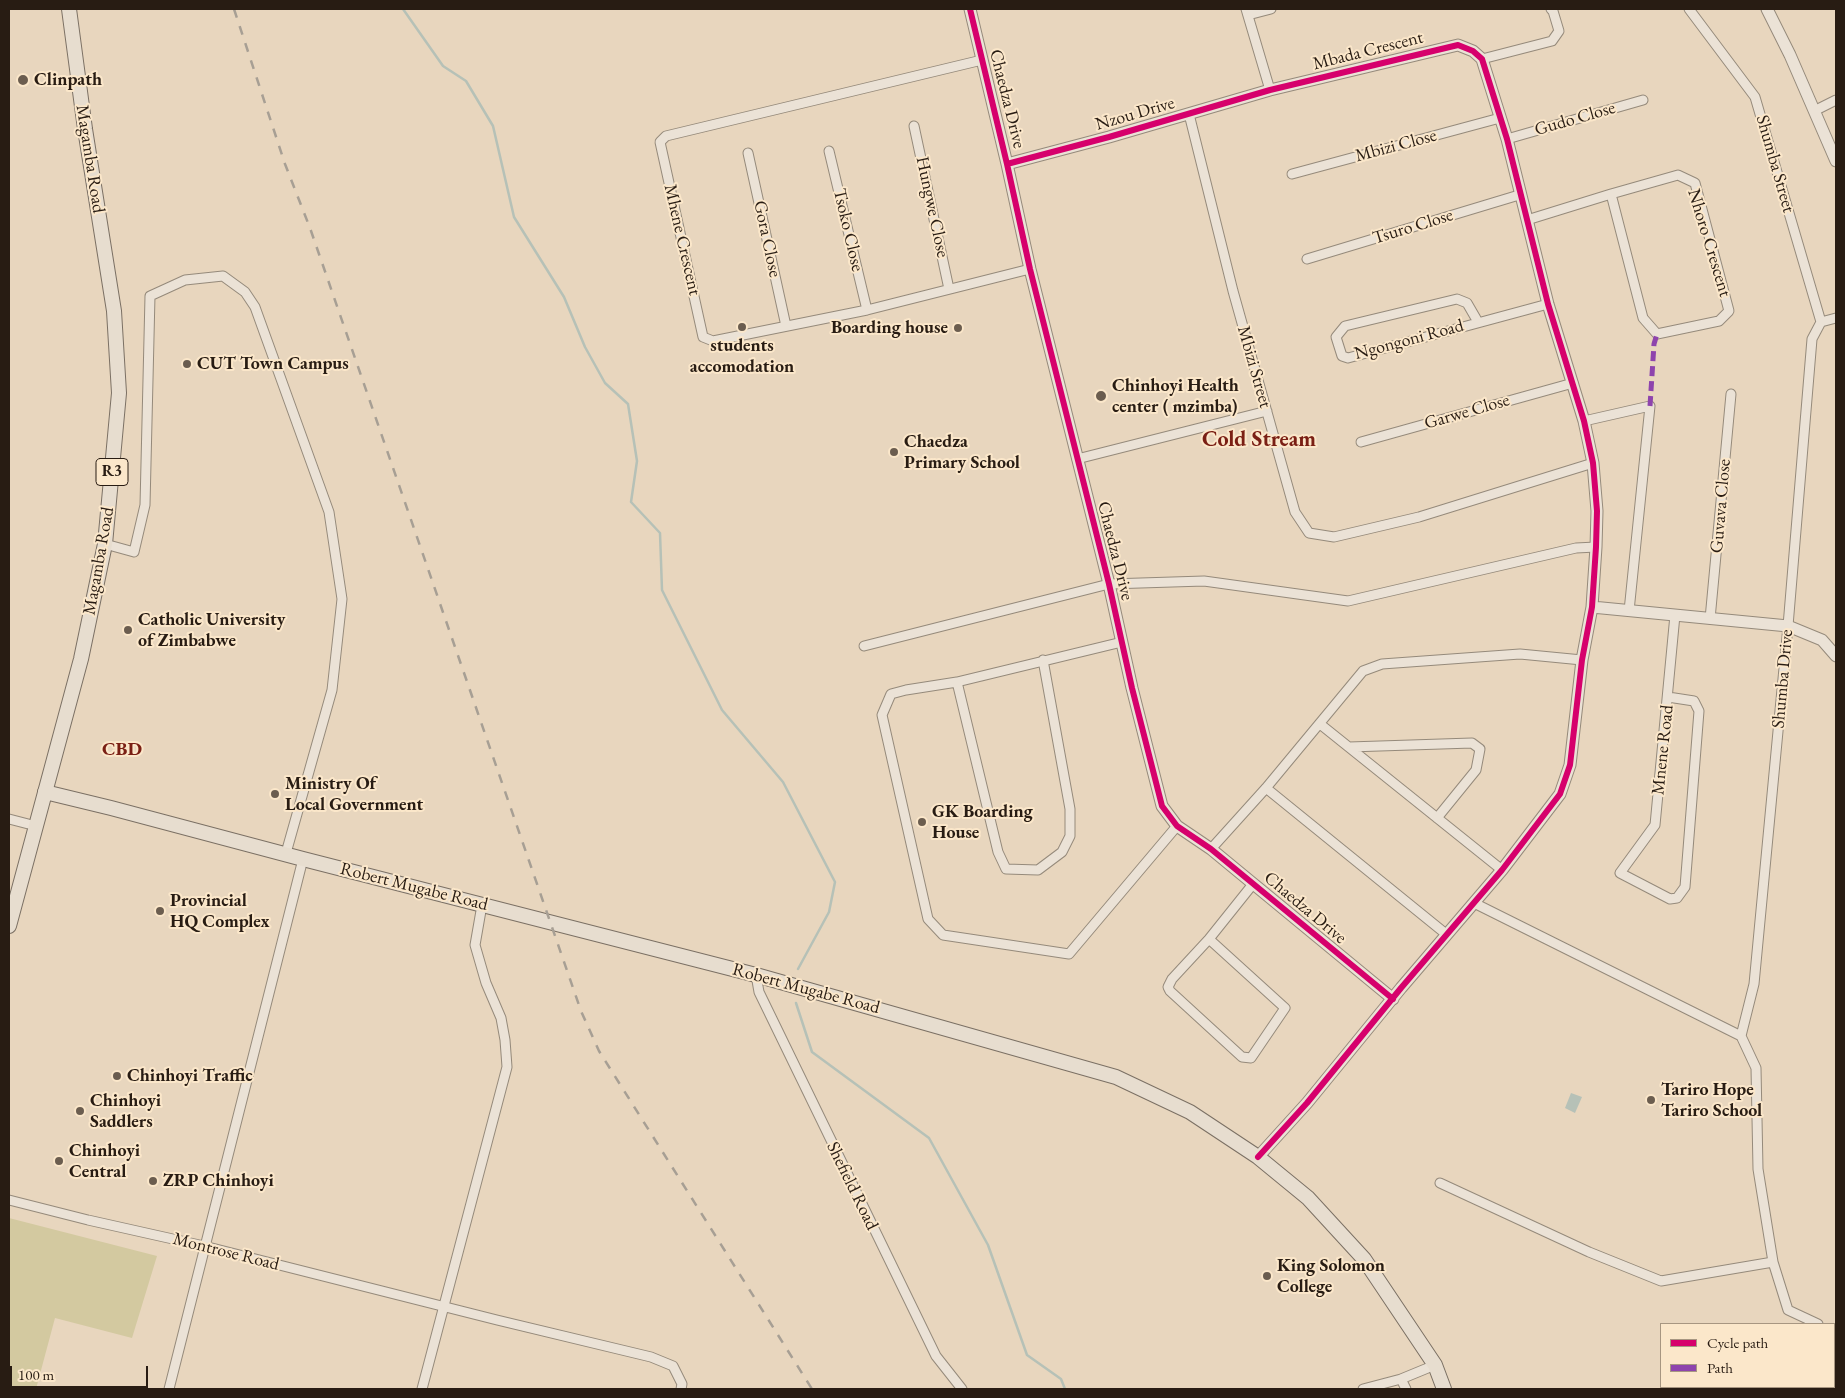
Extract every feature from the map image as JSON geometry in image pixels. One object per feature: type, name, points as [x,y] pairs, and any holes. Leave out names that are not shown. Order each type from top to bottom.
[{"type":"main road","name":"Magamba Road","points":[[9,926],[81,659],[105,544],[119,393],[115,320],[85,129],[69,9]]},
{"type":"main road","name":"Robert Mugabe Road","points":[[45,792],[756,975],[1116,1077],[1190,1112],[1258,1157],[1308,1198],[1364,1259],[1435,1365],[1444,1389]]},
{"type":"street","name":"Chaedza Drive","points":[[970,9],[1030,270],[1109,584],[1132,688],[1162,806],[1176,826],[1211,849],[1393,999]]},
{"type":"street","points":[[1270,90],[1247,12],[1271,9]]},
{"type":"street","points":[[1258,1157],[1307,1103],[1446,934],[1502,870],[1560,794],[1570,766],[1582,660],[1592,607],[1597,511],[1593,463],[1584,420],[1548,304],[1507,139],[1482,59],[1552,41],[1559,31],[1554,11],[1551,9]]},
{"type":"street","name":"Shumba Street","points":[[1688,9],[1755,97],[1821,322]]},
{"type":"street","points":[[1767,9],[1836,162]]},
{"type":"street","name":"Mbada Crescent","points":[[1270,90],[1458,45],[1473,51],[1482,59]]},
{"type":"street","name":"Mhene Crescent","points":[[982,60],[666,136],[660,142],[703,337],[714,341],[867,310],[1030,270]]},
{"type":"street","name":"Nzou Drive","points":[[1007,164],[1270,90]]},
{"type":"street","name":"Gudo Close","points":[[1507,139],[1644,100]]},
{"type":"street","points":[[1814,110],[1836,100]]},
{"type":"street","name":"Mbizi Street","points":[[1189,114],[1233,291],[1295,512],[1309,533],[1334,537],[1419,517],[1593,463]]},
{"type":"street","name":"Mbizi Close","points":[[1292,174],[1500,118]]},
{"type":"street","name":"Hungwe Close","points":[[914,126],[949,289]]},
{"type":"street","name":"Tsoko Close","points":[[829,150],[867,310]]},
{"type":"street","name":"Gora Close","points":[[748,153],[786,326]]},
{"type":"street","name":"Nhoro Crescent","points":[[1527,220],[1611,194],[1678,175],[1695,184],[1729,311],[1719,321],[1657,334],[1643,318],[1611,194]]},
{"type":"street","name":"Tsuro Close","points":[[1307,260],[1520,195]]},
{"type":"street","points":[[105,544],[134,552],[145,505],[150,296],[185,280],[223,276],[245,292],[255,307],[329,512],[342,599],[332,690],[286,853]]},
{"type":"street","name":"Ngongoni Road","points":[[1478,322],[1468,303],[1457,299],[1345,326],[1336,337],[1342,356],[1348,358],[1548,304]]},
{"type":"street","points":[[1821,322],[1836,318]]},
{"type":"street","name":"Shumba Drive","points":[[1741,1036],[1754,984],[1788,626],[1812,339],[1821,322]]},
{"type":"street","name":"Garwe Close","points":[[1361,442],[1573,383]]},
{"type":"street","name":"Guvava Close","points":[[1710,619],[1731,394]]},
{"type":"street","points":[[1584,420],[1650,406],[1629,611]]},
{"type":"street","points":[[1077,459],[1267,411]]},
{"type":"street","points":[[864,646],[1109,584],[1204,581],[1348,601],[1576,548],[1596,547]]},
{"type":"street","points":[[1592,607],[1788,626],[1822,640],[1836,656]]},
{"type":"street","name":"Mnene Road","points":[[1668,697],[1694,701],[1699,711],[1684,886],[1677,898],[1670,899],[1620,874],[1655,825],[1675,615]]},
{"type":"street","points":[[1122,642],[956,682],[890,694],[882,715],[928,918],[943,935],[1069,954],[1176,826]]},
{"type":"street","points":[[1211,849],[1266,788],[1363,672],[1382,664],[1520,654],[1582,660]]},
{"type":"street","points":[[956,682],[998,852],[1006,869],[1038,870],[1062,852],[1070,836],[1070,809],[1043,660]]},
{"type":"street","points":[[1320,724],[1502,870]]},
{"type":"street","points":[[1349,746],[1472,743],[1480,749],[1476,770],[1437,818]]},
{"type":"street","points":[[1266,788],[1446,934]]},
{"type":"street","points":[[9,819],[36,826]]},
{"type":"street","points":[[169,1389],[185,1332],[204,1246],[303,859]]},
{"type":"street","points":[[1209,939],[1285,1008],[1251,1058],[1242,1058],[1170,991],[1168,987],[1172,979],[1209,939],[1253,884]]},
{"type":"street","points":[[1474,904],[1741,1036],[1756,1068],[1758,1169],[1773,1262],[1788,1310],[1816,1323]]},
{"type":"street","points":[[422,1389],[507,1067],[501,1018],[486,983],[475,945],[482,905]]},
{"type":"street","name":"Shefield Road","points":[[756,975],[759,992],[936,1356],[962,1389]]},
{"type":"street","points":[[1440,1183],[1589,1252],[1661,1281],[1773,1262]]},
{"type":"street","name":"Montrose Road","points":[[9,1200],[204,1246],[651,1357],[673,1366],[682,1384],[681,1389]]},
{"type":"street","points":[[1363,1389],[1401,1379],[1435,1365]]},
{"type":"street","points":[[1401,1379],[1406,1389]]},
{"type":"shaded area","points":[[1571,1093],[1582,1097],[1575,1113],[1565,1108]]},
{"type":"shaded area","points":[[9,1218],[157,1256],[132,1338],[55,1318],[36,1389],[9,1389]]},
{"type":"waterway","points":[[403,9],[443,66],[466,81],[493,126],[514,217],[564,297],[585,347],[605,383],[628,404],[637,461],[631,502],[660,533],[662,590],[722,710],[783,782],[835,882],[829,912],[798,969]]},
{"type":"waterway","points":[[796,1003],[812,1052],[929,1138],[988,1245],[1027,1355],[1061,1379],[1065,1389]]},
{"type":"railway","points":[[234,9],[285,164],[310,228],[581,1011],[599,1051],[812,1389]]},
{"type":"marked path","points":[[1650,406],[1654,344],[1657,334]]},
{"type":"cycle path","points":[[970,9],[1030,269],[1109,584],[1132,688],[1162,806],[1177,826],[1211,849],[1393,999]]},
{"type":"cycle path","points":[[1007,164],[1109,137],[1270,90],[1458,45],[1473,51],[1482,59],[1507,139],[1548,304],[1584,421],[1593,463],[1597,511],[1596,547],[1592,607],[1582,660],[1570,765],[1560,794],[1502,870],[1401,988],[1307,1103],[1258,1157]]},
{"type":"place","name":"Clinpath","points":[[23,80]]},
{"type":"place","name":"students accomodation","points":[[742,327]]},
{"type":"place","name":"Boarding house","points":[[958,328]]},
{"type":"place","name":"CUT Town Campus","points":[[187,364]]},
{"type":"place","name":"Chinhoyi Health center ( mzimba)","points":[[1101,396]]},
{"type":"place","name":"Chaedza Primary School","points":[[894,452]]},
{"type":"place","name":"Catholic University of Zimbabwe","points":[[128,630]]},
{"type":"place","name":"Ministry Of Local Government","points":[[275,794]]},
{"type":"place","name":"GK Boarding House","points":[[922,822]]},
{"type":"place","name":"Provincial HQ Complex","points":[[160,911]]},
{"type":"place","name":"Chinhoyi Traffic","points":[[117,1076]]},
{"type":"place","name":"Tariro Hope Tariro School","points":[[1651,1100]]},
{"type":"place","name":"Chinhoyi Saddlers","points":[[80,1111]]},
{"type":"place","name":"Chinhoyi Central","points":[[59,1161]]},
{"type":"place","name":"ZRP Chinhoyi","points":[[153,1181]]},
{"type":"place","name":"King Solomon College","points":[[1267,1276]]},
{"type":"district","name":"Cold Stream","points":[[1259,440]]},
{"type":"district","name":"CBD","points":[[122,750]]}]
